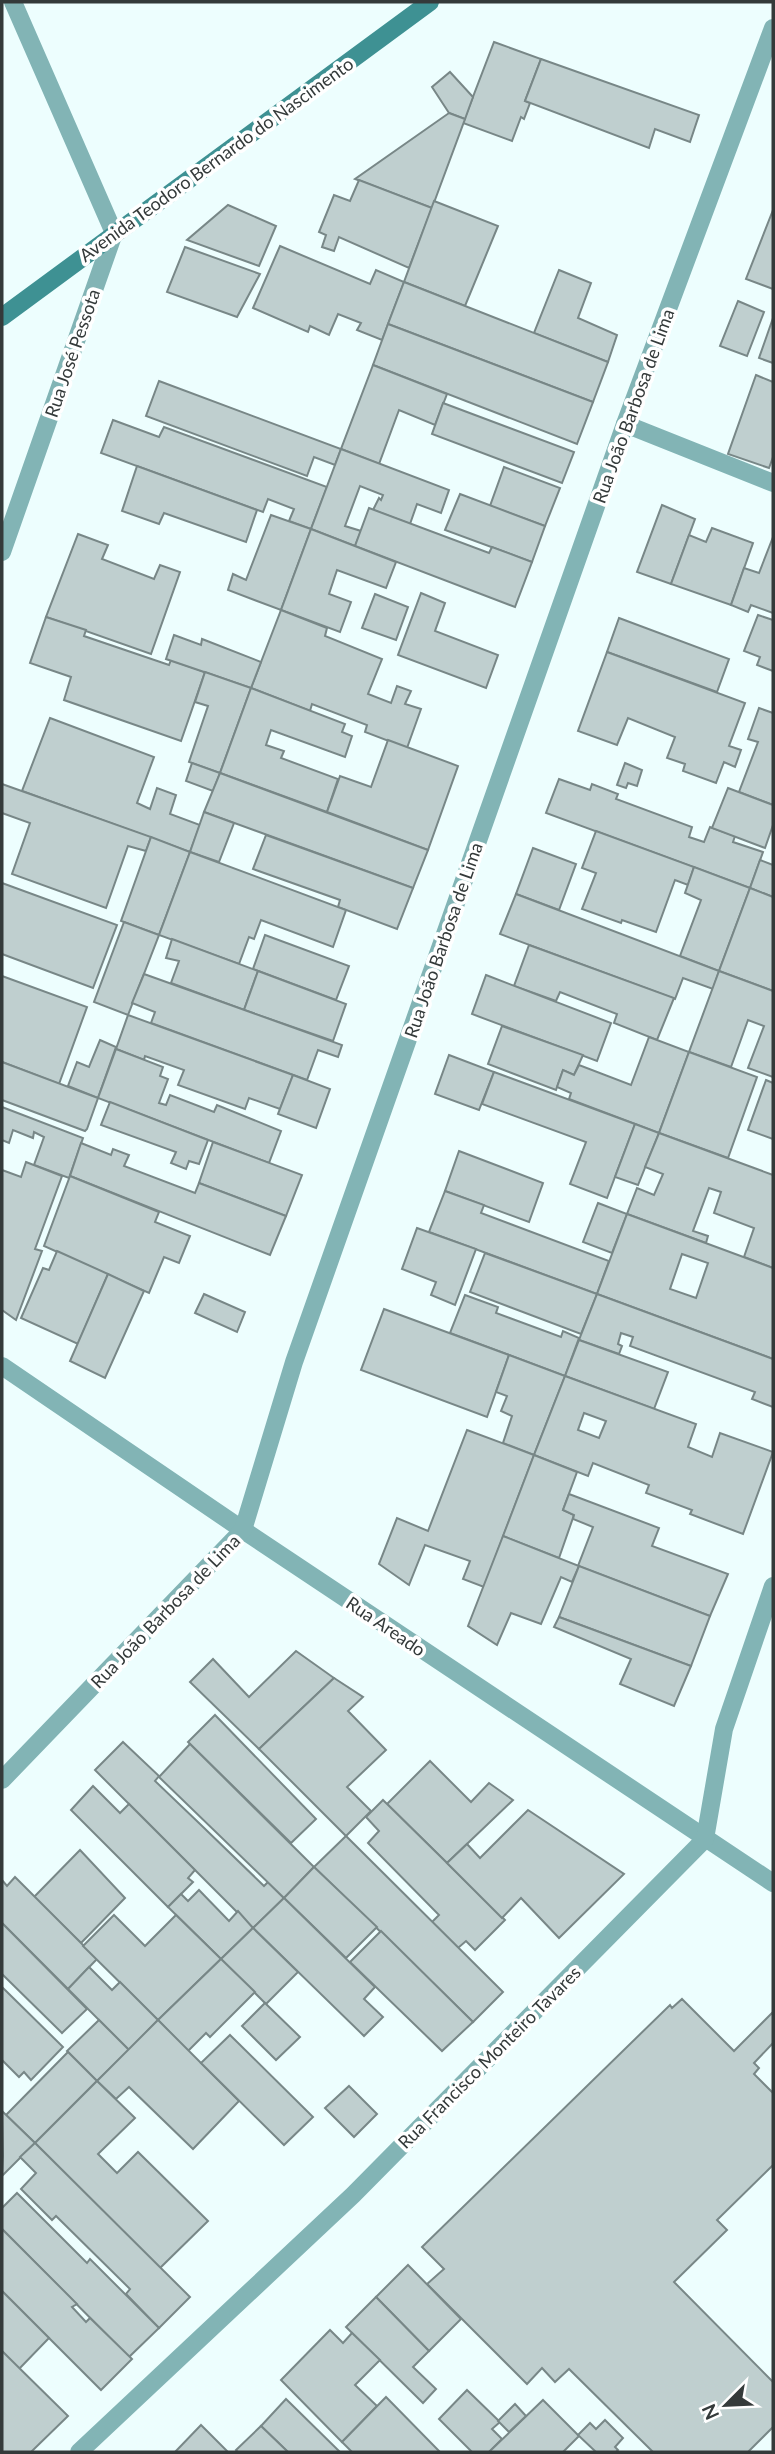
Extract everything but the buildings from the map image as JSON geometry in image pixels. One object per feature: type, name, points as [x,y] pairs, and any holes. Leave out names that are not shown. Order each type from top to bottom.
[{"type":"street","points":[[13,2],[114,233]]},
{"type":"street","name":"Avenida Teodoro Bernardo do Nascimento","points":[[2,317],[430,2]]},
{"type":"street","name":"Rua João Barbosa de Lima","points":[[2,1780],[243,1530],[294,1362],[625,424],[773,28]]},
{"type":"street","name":"Rua José Pessota","points":[[2,552],[114,233]]},
{"type":"street","points":[[625,424],[773,483]]},
{"type":"street","name":"Rua Areado","points":[[2,1366],[773,1883]]},
{"type":"street","points":[[705,1839],[724,1729],[773,1586]]},
{"type":"street","name":"Rua Francisco Monteiro Tavares","points":[[79,2452],[353,2195],[705,1839]]}]
